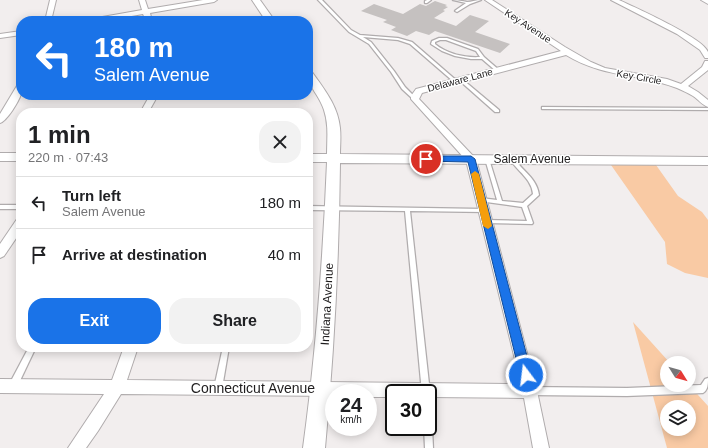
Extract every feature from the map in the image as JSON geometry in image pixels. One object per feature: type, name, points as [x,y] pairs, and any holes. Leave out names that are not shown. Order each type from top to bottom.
[{"type":"main road","points":[[256,0],[267,16]]},
{"type":"main road","name":"Indiana Avenue","points":[[313,81],[323,95],[330,110],[334,128],[332,208],[321,388],[314,448]]},
{"type":"main road","points":[[0,157],[16,157]]},
{"type":"main road","name":"Salem Avenue","points":[[313,158],[708,160]]},
{"type":"street","points":[[49,16],[53,0]]},
{"type":"street","points":[[142,0],[147,16]]},
{"type":"street","points":[[122,16],[214,0]]},
{"type":"street","name":"Key Avenue","points":[[488,0],[567,52]]},
{"type":"street","points":[[614,0],[690,38],[704,49],[708,56]]},
{"type":"street","points":[[704,0],[708,2]]},
{"type":"street","points":[[0,36],[16,34]]},
{"type":"street","name":"Delaware Lane","points":[[471,159],[415,99],[414,96],[419,91],[567,52]]},
{"type":"street","name":"Key Circle","points":[[567,52],[600,69],[628,76],[657,79],[682,87],[694,92],[708,104]]},
{"type":"street","points":[[682,87],[705,68],[708,63]]},
{"type":"street","points":[[0,120],[10,107],[16,96]]},
{"type":"street","points":[[471,159],[530,390],[541,448]]},
{"type":"street","points":[[0,253],[16,229]]},
{"type":"street","points":[[76,448],[93,426],[117,387],[129,352]]},
{"type":"street","name":"Connecticut Avenue","points":[[7,386],[385,390]]},
{"type":"street","name":"Connecticut Avenue","points":[[437,391],[530,390]]},
{"type":"lane","points":[[320,0],[356,36],[370,43],[404,88],[415,99]]},
{"type":"lane","points":[[454,0],[469,3]]},
{"type":"lane","points":[[457,11],[469,3],[479,0]]},
{"type":"lane","points":[[356,36],[398,39],[411,43],[497,111]]},
{"type":"lane","points":[[483,58],[472,59],[464,57],[437,48],[433,42],[439,39],[450,40],[477,50],[483,58],[497,70]]},
{"type":"lane","points":[[543,108],[708,110]]},
{"type":"lane","points":[[488,159],[500,202]]},
{"type":"lane","points":[[484,211],[500,202],[524,205],[536,195],[536,188],[530,178],[516,166],[512,159]]},
{"type":"lane","points":[[313,208],[484,211],[530,223],[524,205]]},
{"type":"lane","points":[[0,207],[16,207]]},
{"type":"lane","points":[[407,209],[425,384]]},
{"type":"lane","points":[[7,386],[30,352]]},
{"type":"lane","points":[[218,388],[225,352]]},
{"type":"lane","points":[[530,390],[635,392],[703,389],[708,382]]},
{"type":"lane","points":[[428,436],[429,448]]},
{"type":"shaded area","points":[[611,165],[656,165],[678,196],[702,212],[708,220],[708,278],[685,273],[667,264],[665,242]]},
{"type":"shaded area","points":[[633,322],[664,356],[660,356],[660,392],[695,392],[708,406],[708,448],[667,448],[664,436],[696,436],[696,400],[660,400],[660,422]]},
{"type":"building","points":[[435,1],[447,5],[445,6],[448,7],[443,10],[445,11],[434,18],[456,26],[470,15],[489,21],[475,32],[510,44],[500,53],[435,31],[429,35],[416,31],[407,36],[391,30],[396,27],[383,22],[387,20],[361,11],[374,4],[403,14],[420,4],[426,6]]},
{"type":"slow traffic","points":[[475,174],[488,226]]},
{"type":"route","points":[[426,159],[471,159],[526,375]]}]
